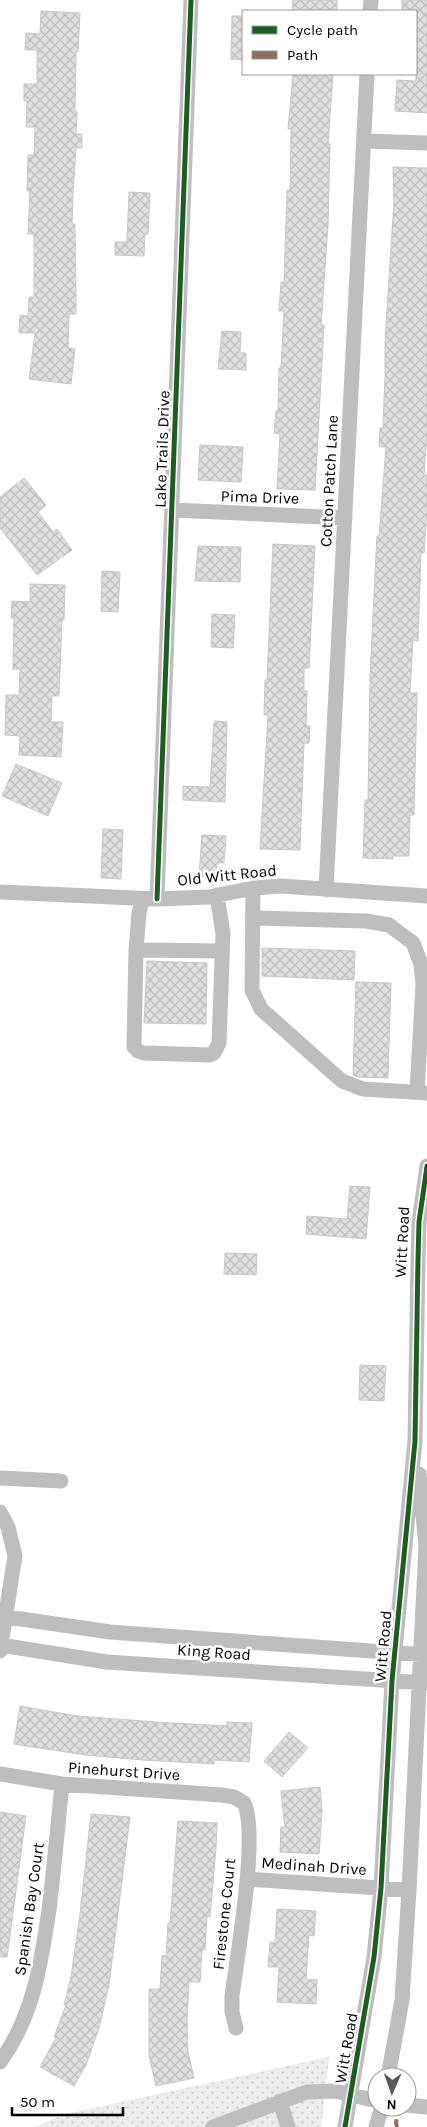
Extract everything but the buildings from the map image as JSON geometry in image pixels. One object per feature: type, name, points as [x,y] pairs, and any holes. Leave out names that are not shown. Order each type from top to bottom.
[{"type":"street","name":"Lake Trails Drive","points":[[191,0],[173,510],[150,899],[139,913],[136,950],[134,1046],[138,1051],[144,1053],[209,1055],[214,1053],[220,1043],[222,951]]},
{"type":"street","name":"Cotton Patch Lane","points":[[326,890],[367,75]]},
{"type":"street","points":[[364,141],[427,143]]},
{"type":"street","name":"Pima Drive","points":[[173,510],[345,518]]},
{"type":"street","name":"Old Witt Road","points":[[0,892],[150,899],[217,895],[253,888],[281,886],[427,896]]},
{"type":"street","points":[[253,888],[252,990],[261,1009],[342,1081],[363,1089],[422,1093],[424,984],[422,964],[413,943],[389,925],[366,921],[253,918]]},
{"type":"street","points":[[136,950],[222,951],[223,934],[217,895]]},
{"type":"street","name":"Witt Road","points":[[345,2127],[374,1957],[381,1888],[392,1681],[415,1440],[418,1250],[427,1166]]},
{"type":"street","name":"Witt Road","points":[[390,2067],[402,2000],[423,1683],[426,1546],[415,1440]]},
{"type":"street","points":[[0,1478],[61,1481]]},
{"type":"street","points":[[0,1512],[8,1526],[15,1556],[3,1617],[0,1647]]},
{"type":"street","name":"King Road","points":[[3,1617],[110,1632],[424,1655]]},
{"type":"street","name":"King Road","points":[[0,1647],[107,1662],[423,1683]]},
{"type":"street","name":"Pinehurst Drive","points":[[0,1774],[62,1784],[222,1795],[234,1797],[244,1803]]},
{"type":"street","name":"Spanish Bay Court","points":[[0,2062],[10,2049],[30,2006],[42,1961],[54,1874],[62,1784]]},
{"type":"street","name":"Firestone Court","points":[[236,2028],[232,2012],[232,1996],[247,1879],[249,1819],[244,1803]]},
{"type":"street","name":"Medinah Drive","points":[[247,1879],[408,1890]]},
{"type":"street","points":[[213,2127],[307,2092],[335,2092],[367,2099]]},
{"type":"street","points":[[280,2101],[288,2127]]},
{"type":"shaded area","points":[[329,2057],[321,2127],[35,2127],[62,2115]]},
{"type":"marked path","points":[[397,2117],[397,2127]]},
{"type":"cycle path","points":[[157,899],[167,675],[191,0]]},
{"type":"cycle path","points":[[345,2127],[374,1957],[381,1888],[392,1681],[415,1441],[419,1222],[427,1166]]}]
